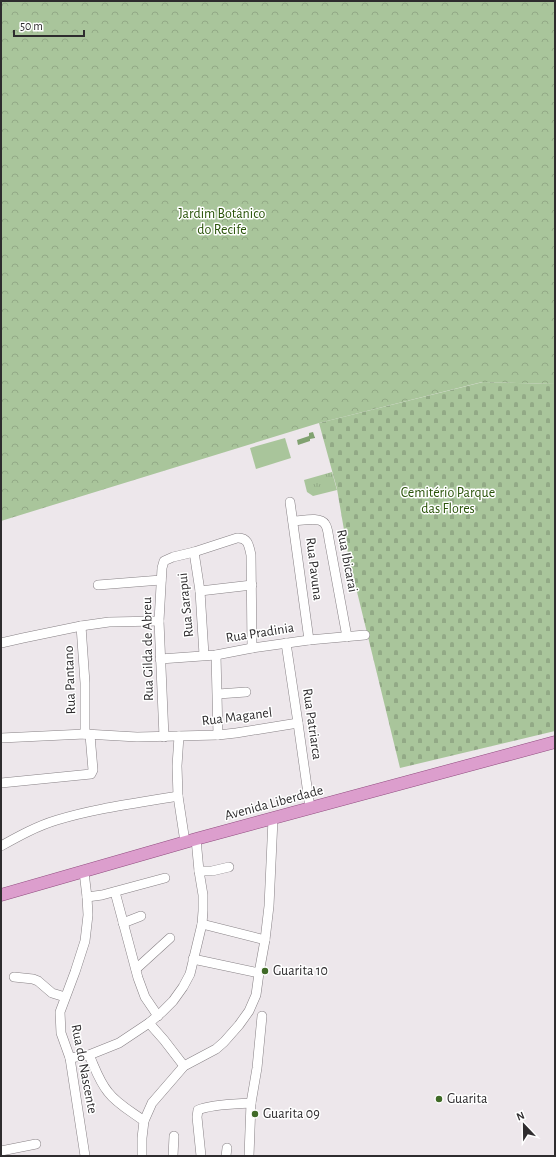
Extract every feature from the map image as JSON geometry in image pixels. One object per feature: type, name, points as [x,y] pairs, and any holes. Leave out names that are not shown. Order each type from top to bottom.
[{"type":"main road","name":"Avenida Liberdade","points":[[1,895],[190,841],[555,742]]},
{"type":"street","name":"Rua Pavuna","points":[[290,502],[309,640]]},
{"type":"street","name":"Rua Ibicarai","points":[[293,521],[317,519],[325,523],[347,637]]},
{"type":"street","points":[[194,552],[241,538],[247,540],[251,556],[252,648]]},
{"type":"street","name":"Rua Gilda de Abreu","points":[[164,737],[158,621],[162,568],[164,560],[194,552]]},
{"type":"street","name":"Rua Sarapui","points":[[194,552],[200,591],[204,655]]},
{"type":"street","points":[[98,585],[162,580]]},
{"type":"street","points":[[200,591],[252,585]]},
{"type":"street","points":[[1,643],[82,626],[109,622],[158,621]]},
{"type":"street","name":"Rua Pantano","points":[[1,784],[83,776],[92,773],[87,735],[82,626]]},
{"type":"street","name":"Rua Pradinia","points":[[160,659],[216,655],[286,643],[365,635]]},
{"type":"street","name":"Rua Patriarca","points":[[286,643],[310,808]]},
{"type":"street","points":[[216,655],[218,735]]},
{"type":"street","points":[[218,694],[246,692]]},
{"type":"street","name":"Rua Maganel","points":[[1,738],[87,735],[137,737],[218,735],[298,723]]},
{"type":"street","points":[[70,1058],[89,1055],[119,1043],[149,1023],[173,1001],[190,974],[202,924],[203,895],[199,871],[178,796],[177,766],[179,736]]},
{"type":"street","points":[[1,846],[38,827],[56,820],[178,796]]},
{"type":"street","points":[[142,1156],[144,1121],[152,1103],[184,1066],[216,1049],[224,1042],[249,1011],[256,994],[269,906],[273,819]]},
{"type":"street","points":[[199,871],[212,871],[228,867]]},
{"type":"street","name":"Rua do Nascente","points":[[84,872],[88,914],[85,941],[60,1012],[61,1033],[70,1058],[85,1156]]},
{"type":"street","points":[[87,897],[115,892],[165,878]]},
{"type":"street","points":[[115,892],[136,969],[146,996],[158,1016]]},
{"type":"street","points":[[123,924],[141,916]]},
{"type":"street","points":[[202,924],[265,940]]},
{"type":"street","points":[[136,969],[170,938]]},
{"type":"street","points":[[193,959],[259,973]]},
{"type":"street","points":[[14,977],[33,979],[38,981],[52,993],[65,997]]},
{"type":"street","points":[[249,1156],[251,1103],[257,1068],[262,1016]]},
{"type":"street","points":[[149,1023],[184,1066]]},
{"type":"street","points":[[89,1055],[108,1092],[117,1101],[144,1121]]},
{"type":"street","points":[[201,1156],[197,1117],[198,1110],[231,1104],[251,1103]]},
{"type":"street","points":[[173,1156],[174,1136]]},
{"type":"street","points":[[1,1151],[36,1144]]},
{"type":"green space","name":"Jardim Botânico do Recife","points":[[1,1],[555,1],[555,384],[482,382],[319,423],[1,521]]},
{"type":"green space","name":"Cemitério Parque das Flores","points":[[483,382],[555,384],[555,731],[400,768],[349,559],[337,489],[319,423]]},
{"type":"green space","points":[[285,438],[291,458],[256,469],[250,448]]},
{"type":"green space","points":[[332,472],[337,490],[313,496],[307,492],[304,480]]},
{"type":"water","points":[[313,432],[315,438],[298,445],[297,440],[309,436],[309,433]]},
{"type":"place","name":"Guarita 10","points":[[265,971]]},
{"type":"place","name":"Guarita","points":[[439,1099]]},
{"type":"place","name":"Guarita 09","points":[[255,1114]]}]
